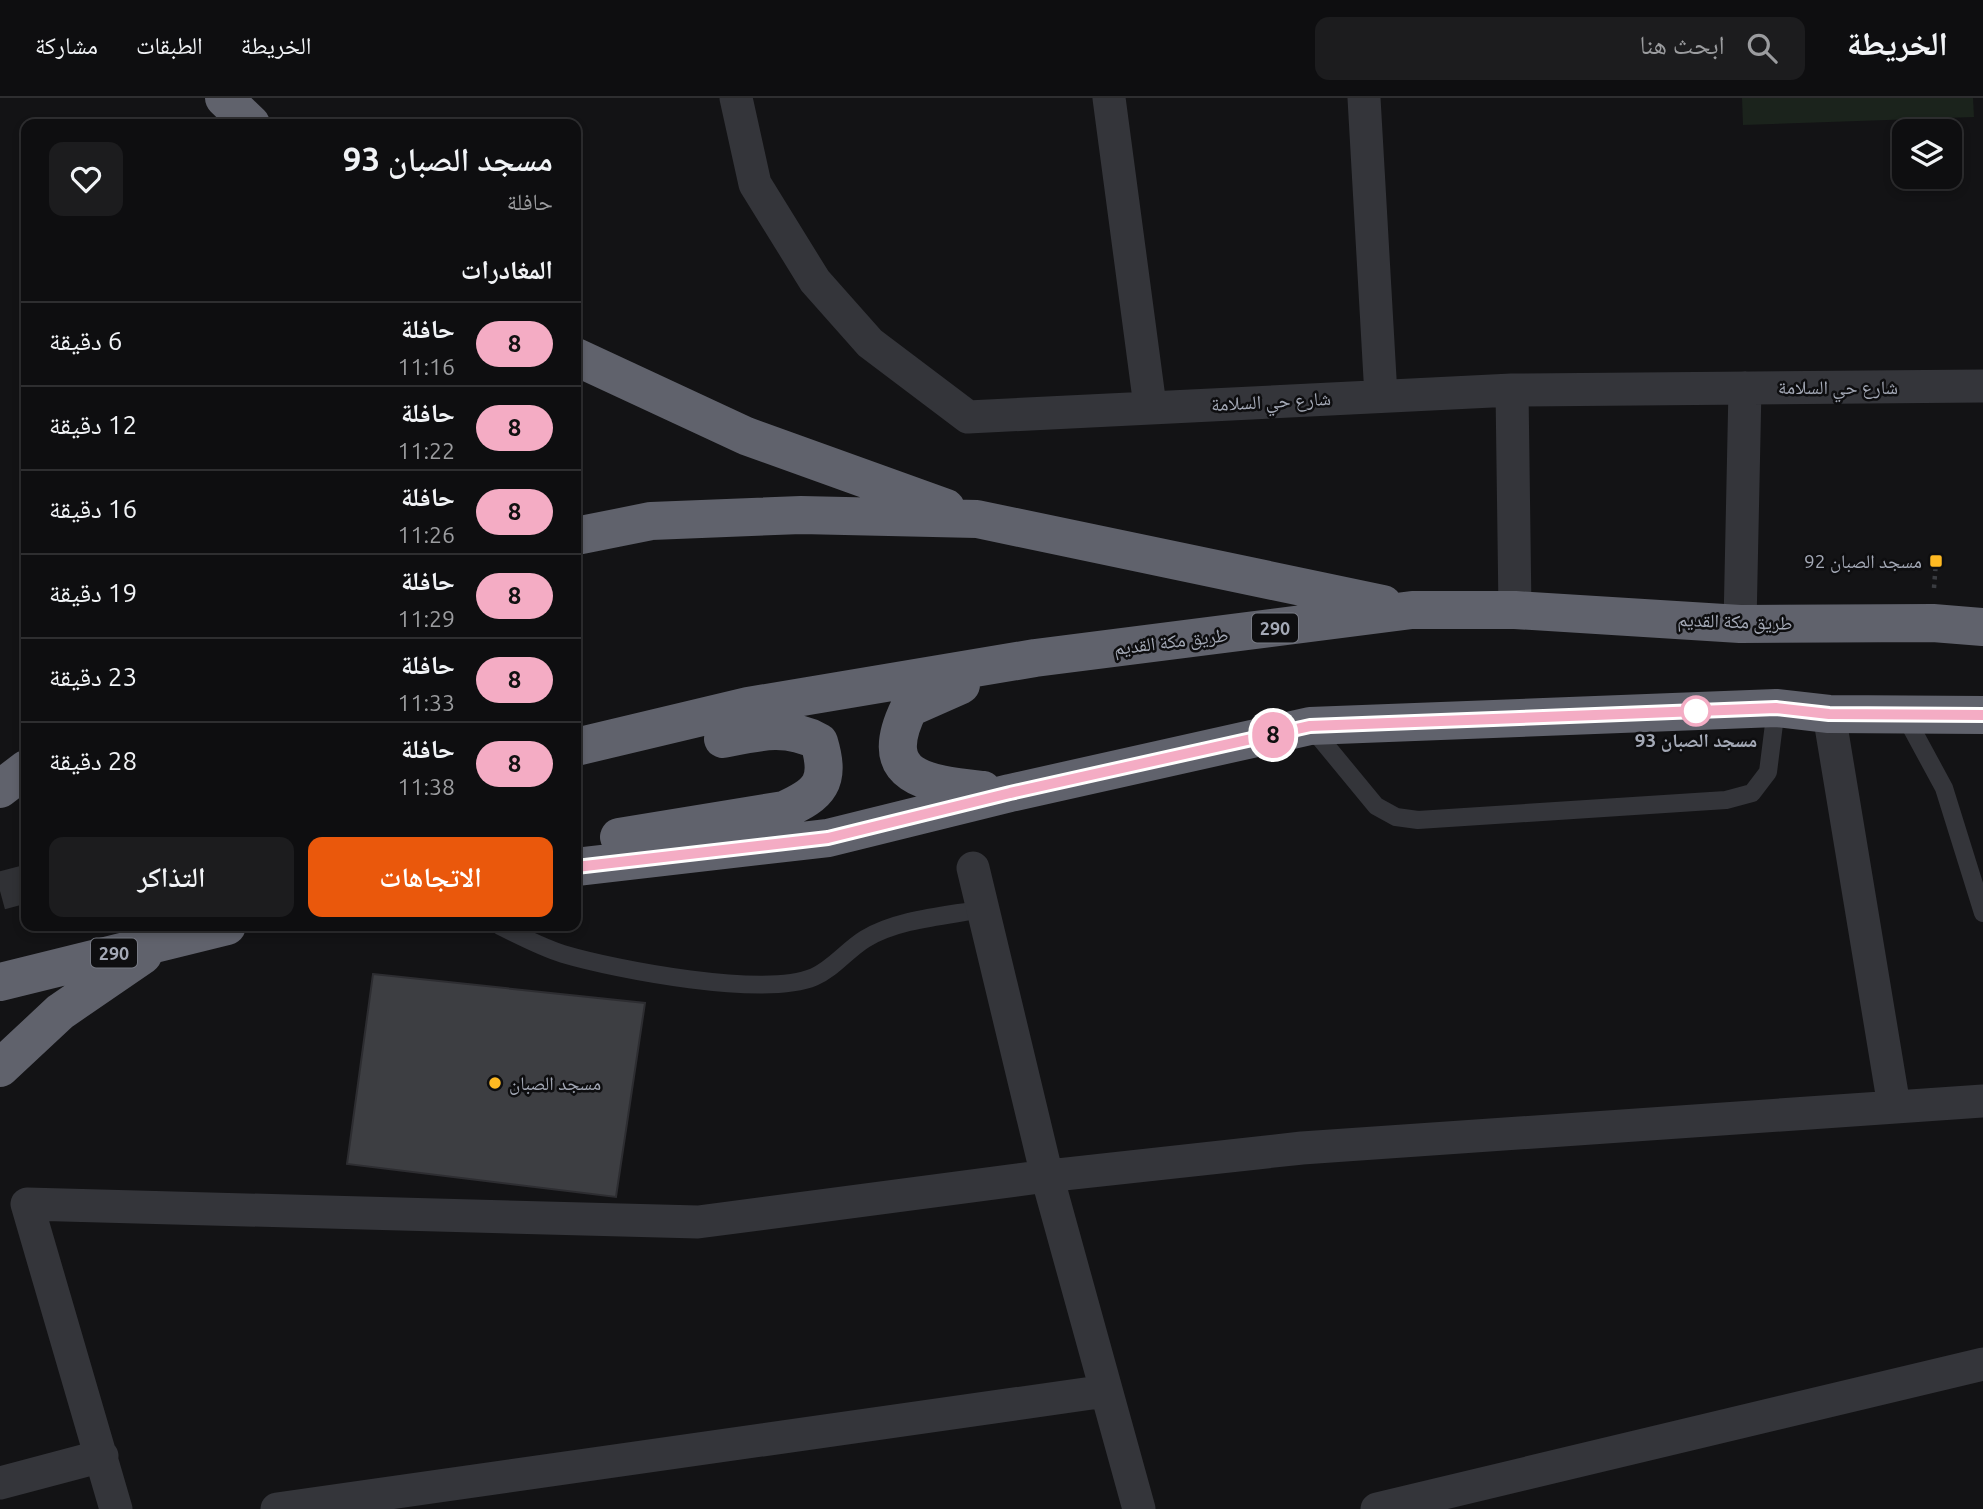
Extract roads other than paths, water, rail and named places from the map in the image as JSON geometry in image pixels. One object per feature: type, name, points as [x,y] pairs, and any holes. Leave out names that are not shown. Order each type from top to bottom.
[{"type":"highway","points":[[224,98],[246,119]]},
{"type":"highway","points":[[581,359],[746,436],[977,519],[1412,610]]},
{"type":"highway","points":[[581,535],[651,521],[801,514],[977,519]]},
{"type":"highway","name":"طريق مكة القديم","points":[[581,746],[748,706],[1035,658],[1412,610],[1515,610],[1740,624],[1933,623],[1983,627]]},
{"type":"highway","points":[[1010,793],[933,785],[909,774],[897,755],[898,730],[909,708],[932,695],[1035,658]]},
{"type":"highway","points":[[581,866],[828,838],[1010,793],[1310,726],[1776,708],[1829,714],[1983,715]]},
{"type":"highway","points":[[581,768],[774,729],[803,734],[819,742],[825,763],[823,782],[806,800],[784,810],[581,843]]},
{"type":"highway","points":[[0,789],[21,773]]},
{"type":"highway","name":"290","points":[[0,982],[206,931]]},
{"type":"highway","points":[[0,1068],[60,1012],[165,940]]},
{"type":"street","points":[[1109,98],[1150,406]]},
{"type":"street","points":[[1364,98],[1381,396]]},
{"type":"street","name":"شارع حي السلامة","points":[[740,99],[755,184],[815,281],[870,343],[968,417],[1512,390],[1983,386]]},
{"type":"street","points":[[1740,624],[1745,388]]},
{"type":"street","points":[[1512,390],[1515,610]]},
{"type":"street","points":[[1829,714],[1894,1106]]},
{"type":"street","points":[[973,867],[1047,1176],[1139,1509]]},
{"type":"street","points":[[116,1509],[27,1204],[698,1222],[1047,1176],[1302,1147],[1983,1101]]},
{"type":"street","points":[[1377,1509],[1983,1364]]},
{"type":"street","points":[[276,1509],[1106,1391]]},
{"type":"street","points":[[0,1483],[102,1456]]},
{"type":"lane","points":[[1310,726],[1376,806],[1396,817],[1418,820],[1726,800],[1752,793],[1768,772],[1776,708]]},
{"type":"lane","points":[[1905,716],[1944,788],[1983,913]]},
{"type":"lane","points":[[511,931],[564,954],[647,971],[751,987],[787,985],[816,976],[866,938],[891,928],[983,909]]},
{"type":"tunnel","points":[[0,891],[21,885]]},
{"type":"place","name":"مسجد الصبان 92","points":[[1936,561]]},
{"type":"place","name":"مسجد الصبان 93","points":[[1696,711]]},
{"type":"place","name":"مسجد الصبان","points":[[495,1083]]}]
